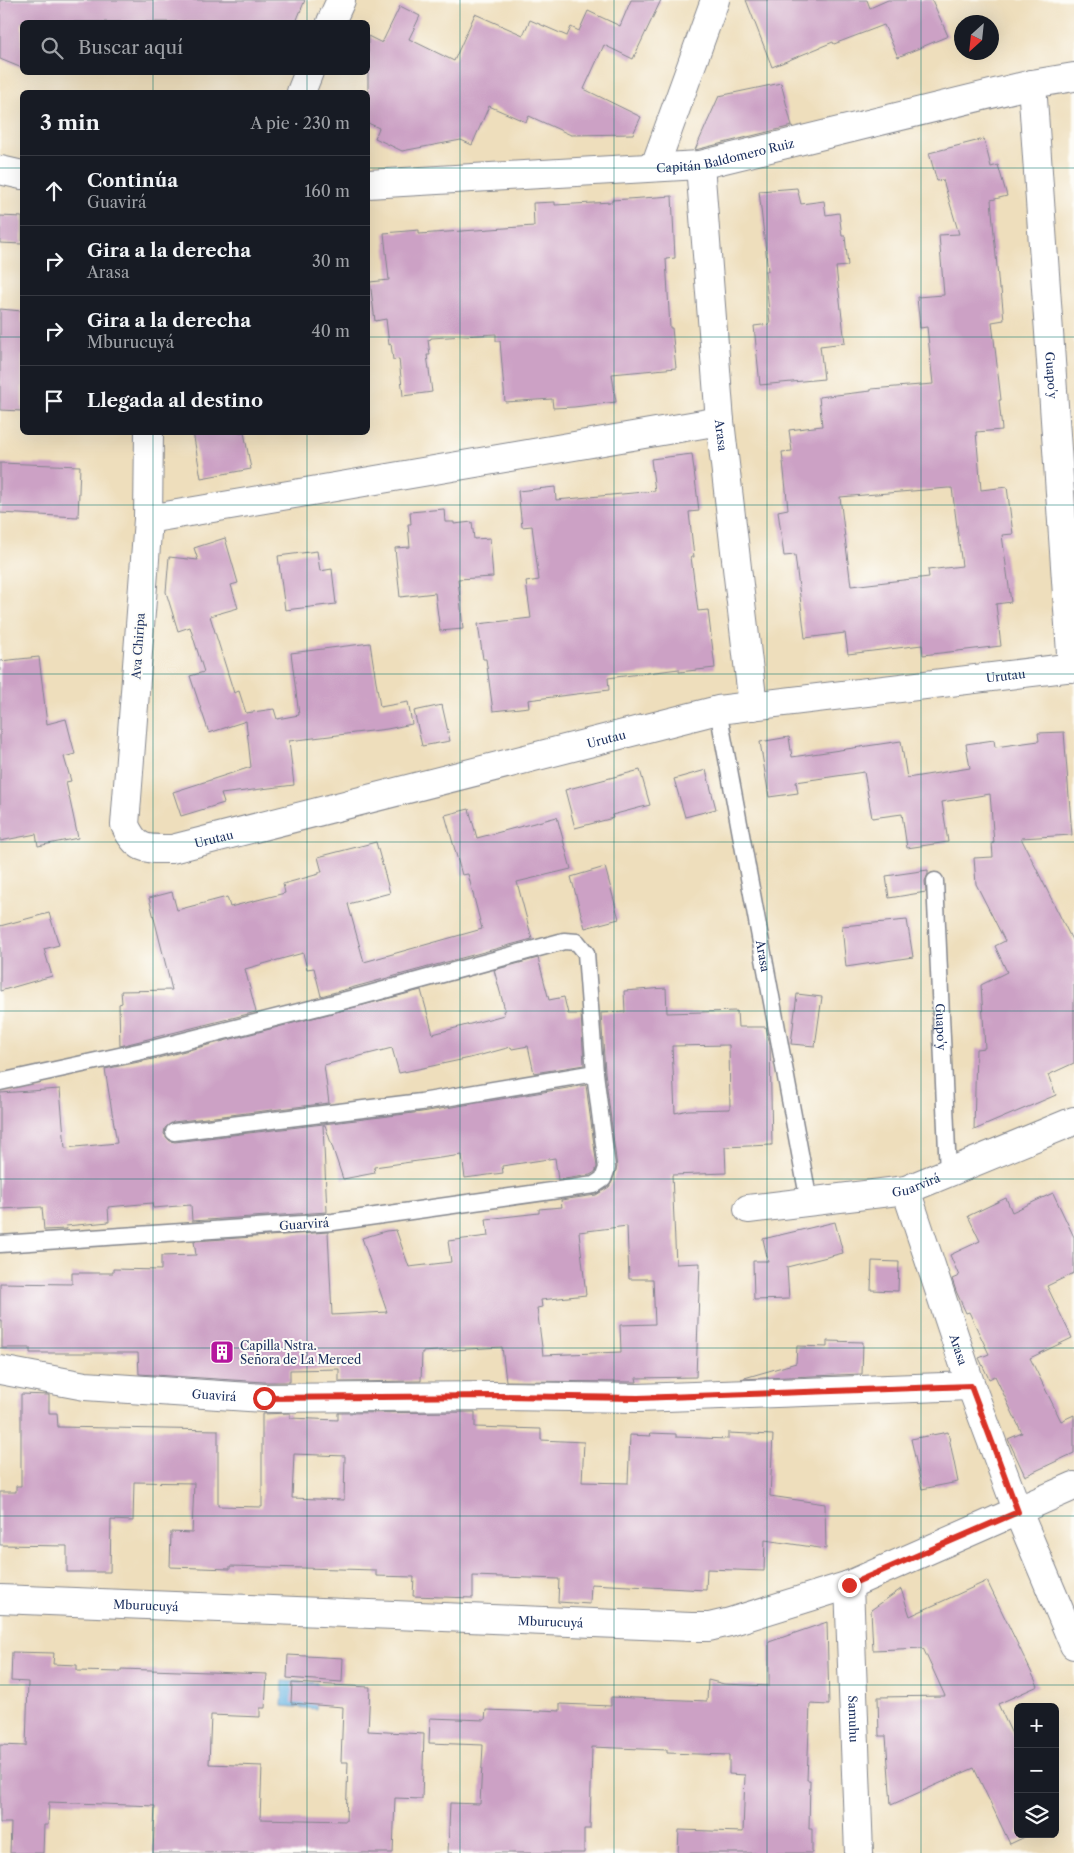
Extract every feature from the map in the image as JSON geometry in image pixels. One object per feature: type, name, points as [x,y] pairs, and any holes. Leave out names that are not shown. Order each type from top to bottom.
[{"type":"street","points":[[332,20],[341,0]]},
{"type":"street","points":[[655,166],[715,0]]},
{"type":"street","points":[[302,90],[308,75]]},
{"type":"street","name":"Capitán Baldomero Ruiz","points":[[370,184],[700,164],[1032,84],[1074,77]]},
{"type":"street","name":"Guapo'y","points":[[1032,84],[1073,668]]},
{"type":"street","name":"Arasa","points":[[700,164],[720,421],[753,706]]},
{"type":"street","points":[[0,170],[20,174]]},
{"type":"street","points":[[148,519],[720,421]]},
{"type":"street","name":"Ava Chiripa","points":[[147,849],[131,839],[125,825],[148,519],[149,435]]},
{"type":"street","name":"Urutau","points":[[147,849],[172,849],[718,710],[1073,668]]},
{"type":"street","name":"Guarvirá","points":[[748,1210],[906,1190],[1074,1121]]},
{"type":"street","name":"Arasa","points":[[906,1190],[971,1386],[1018,1512],[1074,1645]]},
{"type":"street","name":"Guavirá","points":[[0,1370],[85,1386],[264,1398],[494,1396],[638,1398],[971,1386]]},
{"type":"street","name":"Mburucuyá","points":[[0,1598],[691,1628],[709,1627],[849,1585],[1074,1486]]},
{"type":"street","name":"Samuhu","points":[[849,1585],[860,1853]]},
{"type":"lane","name":"Arasa","points":[[718,710],[809,1202]]},
{"type":"lane","name":"Guapo'y","points":[[936,880],[948,1173]]},
{"type":"lane","points":[[0,1082],[156,1048],[362,996],[564,941],[577,942],[586,953],[595,1073],[421,1102],[174,1132]]},
{"type":"lane","name":"Guarvirá","points":[[0,1244],[334,1222],[594,1185],[603,1179],[607,1168],[595,1073]]},
{"type":"water","points":[[283,1681],[317,1683],[316,1709],[282,1706]]},
{"type":"building","points":[[0,0],[305,0],[297,20],[20,20],[20,67],[0,59]]},
{"type":"building","points":[[631,0],[661,0],[633,59],[604,45],[584,89],[641,117],[633,134],[571,135],[529,116],[526,122],[489,106],[472,145],[461,140],[402,151],[375,138],[379,128],[370,124],[370,90],[368,90],[370,37],[382,43],[400,6],[420,16],[409,39],[454,61],[475,14],[523,35],[530,20],[567,36],[571,27],[579,31],[588,11],[620,26]]},
{"type":"building","points":[[746,0],[867,0],[870,8],[888,0],[932,0],[948,36],[898,57],[884,25],[834,44],[833,42],[772,67]]},
{"type":"building","points":[[781,83],[792,126],[695,150],[719,96]]},
{"type":"building","points":[[984,139],[991,167],[998,165],[1007,196],[991,200],[999,289],[1001,289],[1004,320],[992,322],[1001,400],[999,400],[1002,430],[976,432],[981,490],[1007,487],[1013,534],[1002,535],[1011,602],[996,604],[1001,646],[923,655],[922,645],[848,654],[845,633],[805,638],[795,555],[784,556],[778,511],[788,509],[782,452],[792,451],[789,430],[822,426],[819,397],[871,391],[871,389],[933,384],[927,327],[920,328],[917,297],[944,295],[939,235],[959,234],[943,180],[937,181],[929,153]],"holes":[[[952,488],[962,566],[928,570],[929,577],[851,586],[840,497]]]},
{"type":"building","points":[[797,188],[801,204],[824,201],[826,215],[839,213],[842,236],[845,236],[848,266],[836,267],[845,343],[820,346],[824,379],[760,385],[754,326],[770,324],[765,271],[768,271],[759,191]]},
{"type":"building","points":[[672,196],[675,258],[666,259],[670,328],[672,328],[676,368],[612,374],[616,402],[553,408],[552,399],[505,402],[500,341],[496,341],[496,334],[431,338],[428,340],[430,355],[427,355],[432,392],[403,396],[399,359],[393,360],[386,319],[375,321],[370,282],[389,280],[384,233],[419,230],[419,234],[534,226],[533,203],[555,202],[555,205]]},
{"type":"building","points":[[0,216],[20,217],[20,244],[0,243]]},
{"type":"building","points":[[0,309],[20,311],[20,411],[0,410]]},
{"type":"building","points":[[194,435],[245,435],[251,469],[201,478]]},
{"type":"building","points":[[692,454],[699,511],[689,512],[694,557],[691,557],[698,611],[708,610],[715,668],[679,672],[679,669],[608,678],[609,690],[528,700],[529,707],[493,711],[486,659],[483,659],[478,624],[531,618],[526,582],[539,580],[532,526],[522,527],[518,491],[555,487],[556,500],[655,491],[651,459]]},
{"type":"building","points":[[0,463],[80,466],[78,517],[0,513]]},
{"type":"building","points":[[444,509],[445,522],[454,522],[454,524],[472,522],[474,539],[490,538],[493,577],[458,579],[463,629],[440,631],[435,593],[400,597],[395,548],[410,547],[408,524],[411,524],[410,512]]},
{"type":"building","points":[[225,538],[238,583],[231,585],[238,608],[210,616],[234,693],[239,691],[246,713],[274,709],[277,719],[299,715],[291,653],[370,643],[380,707],[408,702],[412,724],[387,729],[289,741],[294,785],[221,794],[224,803],[181,816],[173,792],[251,767],[246,721],[209,733],[190,676],[204,672],[190,627],[178,631],[166,592],[169,557],[198,560],[194,548]]},
{"type":"building","points":[[317,551],[320,571],[332,569],[336,604],[285,610],[278,556]]},
{"type":"building","points":[[39,657],[47,724],[66,719],[75,754],[64,757],[71,781],[66,782],[78,838],[38,846],[36,834],[0,841],[0,661]]},
{"type":"building","points":[[442,705],[450,741],[422,746],[414,711]]},
{"type":"building","points":[[1064,732],[1072,835],[1021,838],[1074,944],[1074,1063],[1048,1075],[1056,1095],[974,1130],[976,1049],[985,1048],[981,985],[1007,972],[995,946],[1005,941],[976,884],[974,858],[993,857],[992,843],[994,843],[990,794],[942,802],[948,842],[907,848],[902,814],[872,818],[864,772],[796,782],[798,793],[769,797],[760,742],[789,737],[792,757],[901,741],[907,778],[970,768],[966,744],[994,740],[995,747],[1039,741],[1038,733]]},
{"type":"building","points":[[640,770],[650,805],[612,815],[613,818],[575,828],[565,790]]},
{"type":"building","points":[[706,770],[716,809],[685,817],[674,779]]},
{"type":"building","points":[[469,809],[477,838],[557,817],[571,869],[517,882],[532,939],[321,996],[314,968],[307,969],[303,953],[245,969],[256,1012],[120,1046],[119,1004],[122,1003],[121,991],[172,990],[149,898],[172,892],[177,910],[227,897],[230,907],[285,893],[283,884],[319,874],[319,872],[322,872],[318,857],[376,842],[390,893],[348,904],[364,962],[482,929],[468,874],[462,875],[445,815]]},
{"type":"building","points":[[605,867],[619,919],[585,928],[571,877]]},
{"type":"building","points":[[928,870],[925,881],[926,892],[889,898],[886,876]]},
{"type":"building","points":[[49,913],[59,945],[44,949],[52,976],[0,991],[0,926]]},
{"type":"building","points":[[907,920],[913,957],[846,967],[842,926]]},
{"type":"building","points":[[538,958],[549,1000],[564,997],[568,1014],[581,1014],[584,1065],[534,1073],[528,1046],[512,1049],[511,1047],[399,1073],[392,1048],[324,1065],[329,1103],[173,1122],[165,1128],[164,1134],[170,1141],[175,1142],[422,1112],[586,1085],[597,1167],[595,1172],[590,1175],[558,1180],[555,1158],[502,1166],[503,1173],[465,1178],[462,1155],[374,1167],[375,1173],[343,1179],[325,1125],[323,1125],[327,1212],[192,1221],[191,1205],[153,1208],[152,1203],[108,1207],[109,1222],[66,1226],[67,1229],[44,1230],[42,1207],[0,1209],[0,1093],[60,1089],[65,1148],[117,1143],[105,1069],[158,1058],[421,990],[433,1034],[504,1015],[503,1011],[505,1010],[494,970]]},
{"type":"building","points":[[666,988],[667,1013],[737,1011],[738,1027],[766,1027],[770,1045],[772,1145],[725,1147],[726,1173],[672,1175],[676,1264],[700,1263],[696,1377],[636,1378],[637,1382],[506,1381],[502,1347],[422,1352],[421,1381],[339,1382],[339,1369],[290,1370],[290,1382],[264,1382],[139,1374],[138,1353],[30,1353],[30,1348],[2,1348],[0,1283],[72,1284],[72,1273],[113,1273],[113,1269],[161,1270],[161,1256],[196,1255],[194,1241],[328,1232],[332,1315],[387,1312],[362,1238],[396,1230],[409,1267],[451,1262],[448,1241],[488,1236],[486,1219],[539,1213],[539,1209],[562,1207],[561,1200],[596,1195],[609,1187],[617,1167],[605,1072],[601,1013],[625,1012],[624,991]],"holes":[[[729,1045],[730,1109],[688,1110],[675,1113],[672,1046]],[[627,1226],[629,1279],[653,1279],[655,1324],[620,1325],[621,1352],[543,1355],[537,1308],[542,1307],[541,1300],[586,1295],[579,1232]]]},
{"type":"building","points":[[797,994],[822,997],[815,1046],[791,1044]]},
{"type":"building","points":[[1053,1193],[1074,1237],[1074,1273],[1047,1286],[1072,1338],[1030,1358],[1061,1421],[1074,1415],[1074,1453],[1025,1476],[1008,1439],[1022,1433],[995,1376],[989,1379],[979,1358],[989,1354],[969,1312],[966,1313],[956,1291],[952,1279],[959,1276],[950,1255],[980,1241],[968,1216],[1006,1198],[1012,1212]]},
{"type":"building","points":[[835,1222],[843,1253],[787,1267],[789,1299],[754,1300],[753,1261],[768,1261],[763,1239]]},
{"type":"building","points":[[872,1261],[899,1262],[898,1291],[871,1290]]},
{"type":"building","points":[[827,1341],[863,1342],[862,1374],[741,1379],[796,1363],[797,1346],[827,1347]]},
{"type":"building","points":[[21,1394],[49,1395],[49,1413],[57,1413],[58,1427],[218,1430],[218,1506],[262,1507],[262,1414],[290,1413],[290,1418],[338,1420],[338,1413],[475,1412],[475,1427],[541,1429],[541,1440],[584,1442],[582,1482],[628,1483],[630,1435],[651,1436],[650,1433],[676,1434],[676,1437],[728,1439],[728,1433],[773,1435],[770,1496],[825,1504],[826,1549],[765,1540],[764,1571],[707,1569],[706,1590],[591,1584],[590,1604],[558,1602],[559,1579],[473,1576],[473,1598],[413,1596],[414,1577],[376,1576],[376,1570],[230,1566],[230,1569],[170,1567],[171,1532],[192,1533],[194,1483],[134,1482],[133,1521],[111,1520],[110,1572],[67,1572],[67,1546],[0,1545],[0,1492],[16,1492],[16,1486],[21,1486]],"holes":[[[294,1454],[345,1456],[344,1500],[292,1498]]]},
{"type":"building","points":[[948,1432],[958,1482],[922,1489],[911,1439]]},
{"type":"building","points":[[987,1581],[1038,1686],[998,1704],[1014,1738],[1014,1838],[1023,1838],[1010,1844],[974,1768],[891,1805],[886,1736],[879,1736],[878,1697],[945,1696],[923,1648],[873,1650],[871,1610],[901,1589],[910,1616]]},
{"type":"building","points":[[827,1622],[829,1705],[810,1704],[807,1780],[810,1780],[809,1829],[812,1829],[812,1853],[678,1853],[679,1830],[743,1832],[745,1775],[729,1774],[729,1755],[667,1753],[667,1750],[592,1747],[590,1829],[584,1829],[584,1853],[448,1853],[450,1803],[480,1804],[483,1745],[429,1743],[430,1718],[485,1720],[486,1710],[541,1712],[541,1710],[560,1711],[560,1704],[611,1706],[611,1697],[707,1701],[708,1680],[724,1684],[769,1686],[769,1642]]},
{"type":"building","points":[[12,1652],[54,1653],[53,1664],[77,1665],[77,1671],[121,1672],[121,1669],[267,1674],[265,1708],[260,1708],[260,1717],[211,1715],[209,1764],[262,1766],[260,1819],[346,1821],[348,1762],[341,1762],[343,1707],[291,1703],[292,1683],[370,1687],[368,1731],[424,1734],[422,1799],[395,1798],[393,1853],[153,1853],[155,1806],[49,1802],[48,1825],[44,1825],[43,1853],[10,1853],[11,1823],[0,1823],[0,1745],[26,1746],[28,1682],[11,1681]]},
{"type":"building","points":[[288,1655],[343,1658],[342,1682],[287,1678]]},
{"type":"place","name":"Capilla Nstra. Señora de La Merced","points":[[222,1352]]},
{"type":"route","points":[[264,1398],[494,1396],[638,1398],[971,1386],[1018,1512],[849,1585]]}]
